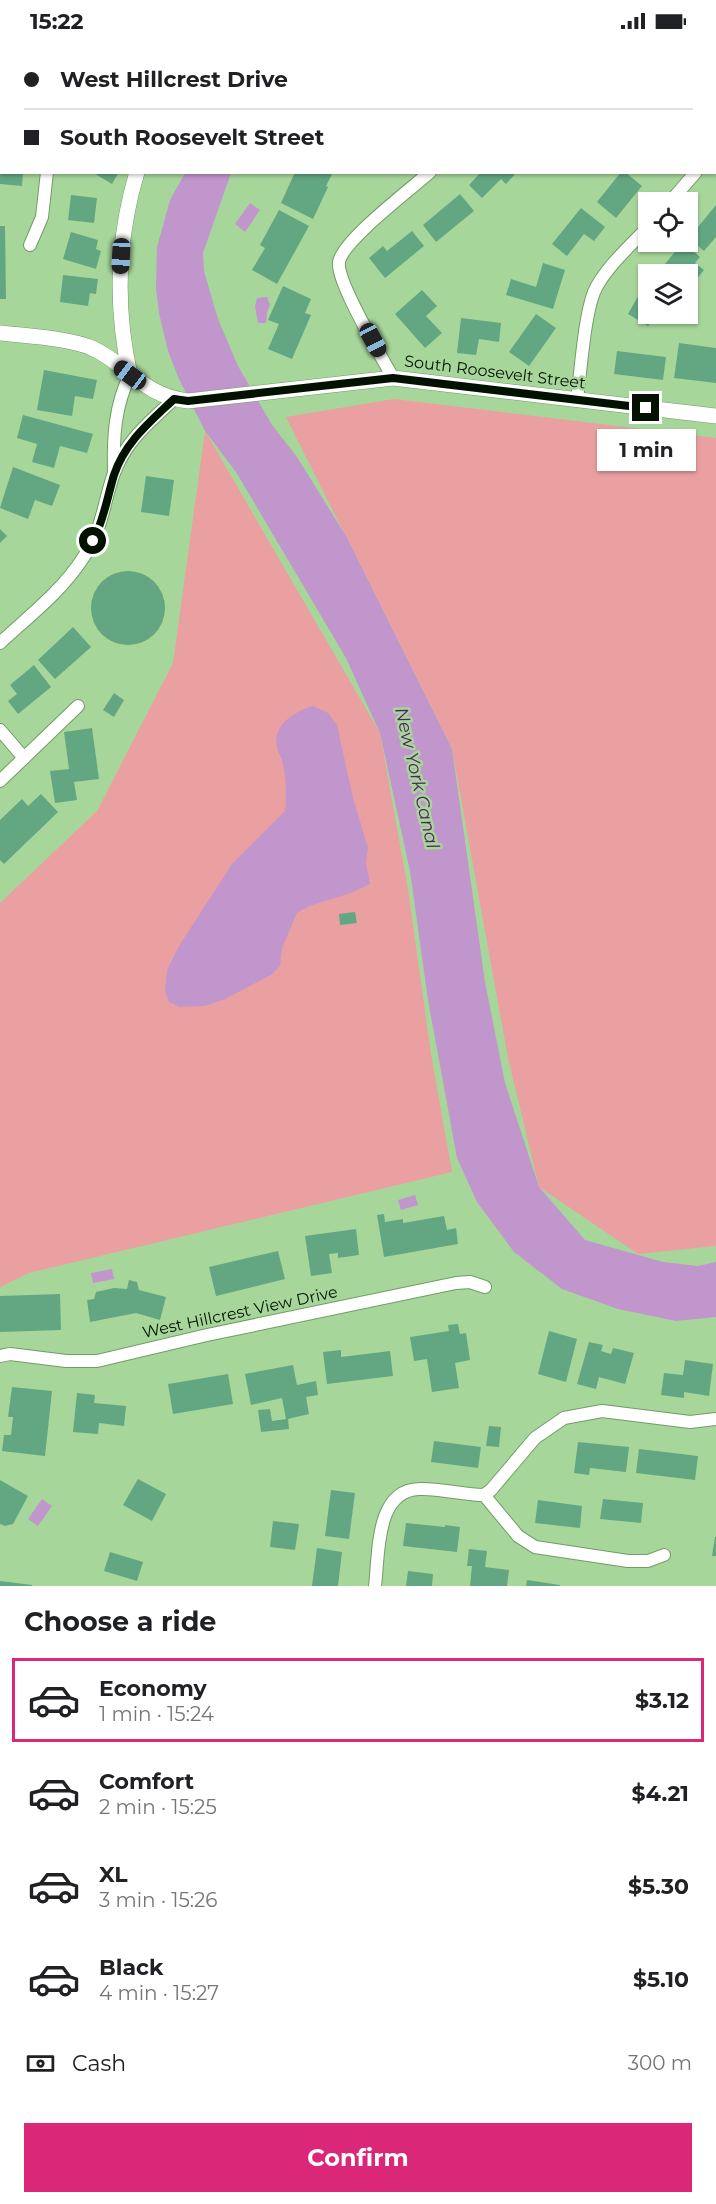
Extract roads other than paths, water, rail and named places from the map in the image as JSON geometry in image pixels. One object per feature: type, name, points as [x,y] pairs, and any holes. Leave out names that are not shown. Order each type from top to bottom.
[{"type":"street","points":[[30,245],[42,217],[47,174]]},
{"type":"street","points":[[114,473],[115,428],[121,393],[130,375],[123,345],[120,273],[122,239],[128,202],[136,174]]},
{"type":"street","points":[[393,378],[343,283],[339,263],[349,243],[428,174]]},
{"type":"street","points":[[679,192],[694,174]]},
{"type":"street","points":[[577,399],[588,319],[595,292],[611,268],[638,238]]},
{"type":"street","name":"South Roosevelt Street","points":[[0,333],[65,341],[91,347],[152,391],[181,400],[393,378],[716,416]]},
{"type":"street","points":[[0,643],[61,588],[84,558],[101,525],[114,473],[133,437],[181,400]]},
{"type":"street","points":[[0,781],[78,706]]},
{"type":"street","points":[[0,730],[24,758]]},
{"type":"street","name":"West Hillcrest View Drive","points":[[0,1356],[10,1354],[66,1361],[97,1361],[207,1335],[456,1283],[470,1282],[485,1287]]},
{"type":"street","points":[[375,1586],[383,1519],[388,1506],[397,1496],[408,1490],[484,1495],[491,1490],[535,1438],[564,1418],[602,1411],[690,1422],[716,1419]]},
{"type":"street","points":[[484,1495],[519,1536],[535,1547],[628,1561],[648,1561],[664,1555]]},
{"type":"water","name":"New York Canal","points":[[184,174],[231,174],[203,253],[204,271],[218,319],[238,366],[272,425],[297,457],[346,536],[452,749],[485,982],[505,1083],[539,1187],[585,1240],[663,1262],[698,1266],[716,1262],[716,1317],[676,1321],[618,1309],[562,1289],[514,1252],[477,1202],[457,1158],[428,1000],[410,871],[380,733],[346,658],[236,472],[205,431],[168,351],[156,289],[157,247],[170,200]]},
{"type":"water","points":[[250,203],[260,210],[245,232],[235,224]]},
{"type":"water","points":[[267,297],[270,305],[266,323],[258,323],[255,306],[257,298]]},
{"type":"water","points":[[313,706],[328,713],[337,725],[353,798],[368,848],[366,862],[370,884],[351,893],[309,906],[297,913],[282,948],[280,966],[271,975],[225,999],[205,1006],[179,1007],[169,1002],[165,991],[167,970],[179,946],[232,864],[285,811],[285,782],[276,739],[286,720],[299,711]]},
{"type":"water","points":[[415,1195],[418,1205],[401,1210],[398,1200]]},
{"type":"water","points":[[112,1269],[114,1279],[93,1283],[91,1273]]},
{"type":"water","points":[[42,1499],[52,1506],[38,1526],[28,1519]]}]
